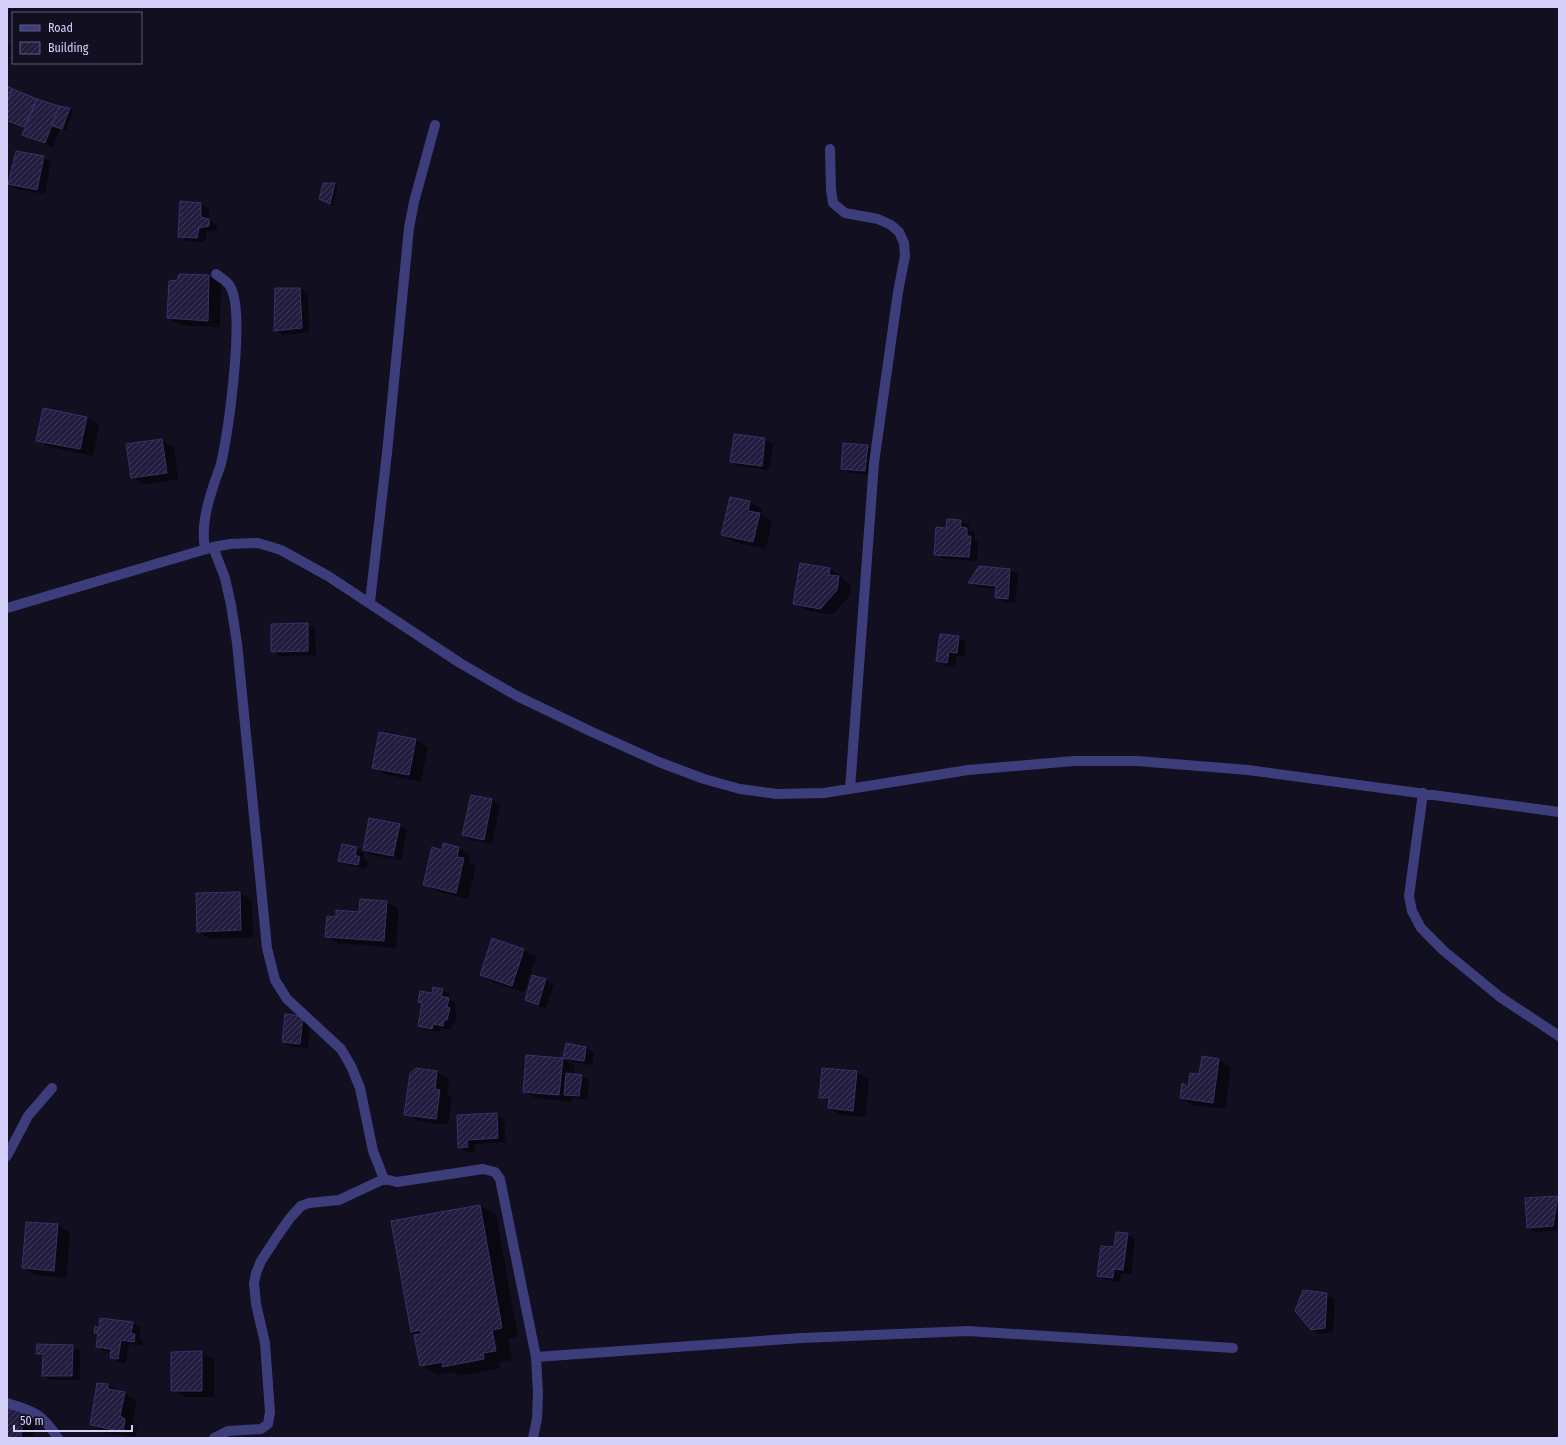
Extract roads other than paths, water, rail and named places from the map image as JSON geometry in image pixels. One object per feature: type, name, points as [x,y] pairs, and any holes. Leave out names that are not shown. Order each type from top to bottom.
[{"type":"street","points":[[370,602],[410,228],[414,202],[435,125]]},
{"type":"street","points":[[830,149],[831,190],[833,203],[845,213],[878,219],[891,225],[899,232],[904,243],[905,256],[898,292],[874,463],[850,789]]},
{"type":"street","points":[[216,274],[230,286],[232,291],[236,319],[236,345],[228,423],[220,466],[206,514],[203,539],[225,578],[231,604],[237,643],[267,948],[275,980],[287,999],[341,1049],[351,1066],[360,1088],[373,1151],[384,1179]]},
{"type":"street","points":[[7,608],[209,548],[230,544],[258,544],[281,550],[328,576],[370,602],[460,663],[517,696],[659,762],[704,778],[747,790],[777,794],[824,793],[968,770],[1014,765],[1074,761],[1136,761],[1248,770],[1559,812]]},
{"type":"street","points":[[1423,793],[1409,896],[1412,910],[1421,928],[1444,951],[1500,997],[1559,1036]]},
{"type":"street","points":[[7,1156],[28,1116],[52,1088]]},
{"type":"street","points":[[214,1438],[228,1430],[261,1430],[268,1424],[270,1412],[265,1343],[256,1304],[254,1283],[256,1273],[262,1261],[290,1218],[301,1206],[309,1203],[339,1200],[384,1179],[397,1182],[483,1169],[495,1172],[500,1179],[536,1357],[538,1394],[537,1419],[533,1438]]},
{"type":"street","points":[[536,1357],[802,1338],[968,1331],[1233,1348]]},
{"type":"street","points":[[7,1403],[32,1410],[49,1425],[58,1438]]}]
